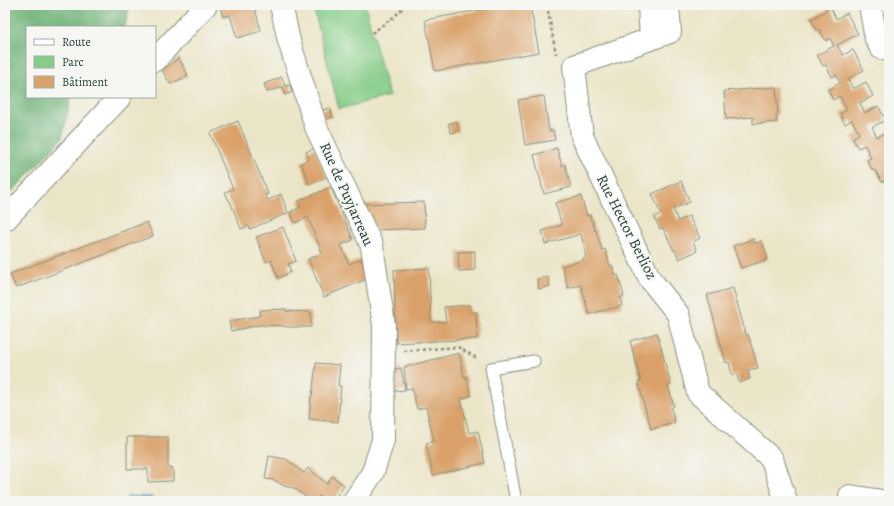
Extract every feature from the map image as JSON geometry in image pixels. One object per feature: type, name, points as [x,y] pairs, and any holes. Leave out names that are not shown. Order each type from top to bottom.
[{"type":"street","points":[[156,59],[206,5]]},
{"type":"street","name":"Rue de Puyjarreau","points":[[281,5],[289,41],[316,127],[372,246],[384,325],[383,440],[373,472],[354,501]]},
{"type":"street","points":[[649,5],[651,39]]},
{"type":"street","points":[[574,66],[670,32],[668,5]]},
{"type":"street","points":[[870,5],[876,39],[881,48],[889,50]]},
{"type":"street","name":"Rue Hector Berlioz","points":[[574,66],[582,136],[650,279],[678,314],[698,393],[772,459],[786,501]]},
{"type":"street","points":[[5,220],[119,98]]},
{"type":"street","points":[[850,496],[882,501]]},
{"type":"lane","points":[[516,501],[491,368],[534,361]]},
{"type":"path","points":[[372,33],[395,16],[406,5]]},
{"type":"path","points":[[547,5],[556,56],[574,66]]},
{"type":"path","points":[[384,352],[458,347],[491,368]]},
{"type":"green space","points":[[5,5],[130,5],[125,26],[26,26],[26,98],[71,98],[62,138],[14,190],[5,195]]},
{"type":"green space","points":[[365,5],[389,96],[339,109],[313,6]]},
{"type":"water","points":[[127,496],[152,497],[152,501],[127,501]]},
{"type":"building","points":[[221,5],[254,5],[261,31],[237,38],[230,15],[223,17]]},
{"type":"building","points":[[507,5],[530,5],[539,52],[435,71],[425,20]]},
{"type":"building","points":[[825,5],[837,5],[831,8],[836,19],[847,13],[858,34],[837,45],[843,55],[853,50],[864,70],[848,79],[853,89],[866,82],[873,96],[860,103],[865,113],[878,106],[886,120],[872,127],[877,137],[889,131],[889,149],[887,150],[889,153],[889,186],[886,180],[882,182],[875,170],[873,171],[867,160],[871,158],[865,145],[858,148],[852,138],[859,134],[852,120],[845,124],[840,114],[847,110],[840,96],[833,100],[828,90],[840,83],[836,75],[832,77],[826,65],[823,66],[817,55],[834,46],[830,38],[826,41],[819,29],[817,30],[811,19],[827,10]]},
{"type":"building","points":[[179,58],[188,76],[170,84],[162,70]]},
{"type":"building","points":[[282,77],[285,86],[290,85],[292,92],[285,95],[283,87],[267,92],[264,84]]},
{"type":"building","points":[[776,87],[777,122],[753,124],[753,117],[726,119],[724,91]]},
{"type":"building","points":[[544,96],[549,131],[553,130],[555,140],[525,145],[518,100]]},
{"type":"building","points":[[330,108],[333,117],[324,119],[322,110]]},
{"type":"building","points":[[238,121],[268,194],[265,195],[268,200],[281,194],[288,213],[250,229],[249,226],[241,229],[225,192],[233,189],[210,133]]},
{"type":"building","points":[[457,121],[459,131],[451,133],[448,124]]},
{"type":"building","points":[[315,148],[327,177],[309,184],[301,163],[309,159],[306,152]]},
{"type":"building","points":[[557,148],[562,166],[565,164],[571,187],[544,194],[534,155]]},
{"type":"building","points":[[681,181],[690,202],[673,209],[678,221],[689,216],[700,238],[693,242],[697,251],[679,259],[663,228],[660,229],[654,217],[661,214],[652,194]]},
{"type":"building","points":[[331,187],[353,240],[341,245],[349,264],[361,259],[369,278],[324,297],[308,259],[322,253],[308,217],[295,223],[290,212],[301,207],[298,201]]},
{"type":"building","points":[[581,196],[587,216],[590,215],[595,231],[596,230],[602,250],[605,249],[610,266],[612,265],[616,276],[618,275],[624,296],[620,298],[622,306],[589,314],[581,285],[568,288],[562,266],[583,260],[586,255],[581,234],[545,244],[542,231],[562,225],[555,203]]},
{"type":"building","points":[[424,202],[425,228],[375,230],[362,204]]},
{"type":"building","points":[[147,222],[153,236],[16,288],[10,274]]},
{"type":"building","points":[[283,227],[296,261],[288,264],[291,272],[278,278],[271,260],[266,262],[256,237]]},
{"type":"building","points":[[754,239],[755,243],[762,241],[768,258],[766,259],[767,260],[741,268],[733,246]]},
{"type":"building","points":[[475,251],[475,270],[459,271],[458,252]]},
{"type":"building","points":[[429,268],[431,322],[446,322],[444,307],[470,305],[470,312],[476,312],[477,339],[396,343],[394,270]]},
{"type":"building","points":[[548,277],[550,286],[539,289],[537,279]]},
{"type":"building","points":[[733,288],[746,335],[748,334],[758,368],[748,370],[750,379],[739,383],[737,374],[732,375],[729,362],[726,363],[707,295]]},
{"type":"building","points":[[286,309],[286,311],[311,312],[311,327],[259,325],[231,331],[229,321],[260,316],[260,310]]},
{"type":"building","points":[[657,333],[671,384],[668,386],[674,406],[671,408],[675,423],[651,429],[638,382],[641,381],[630,341]]},
{"type":"building","points":[[459,353],[464,377],[466,376],[471,396],[461,399],[469,433],[478,431],[485,463],[433,475],[426,443],[434,441],[426,407],[417,409],[412,388],[406,389],[404,367]]},
{"type":"building","points":[[316,363],[340,365],[338,386],[341,386],[338,422],[309,419]]},
{"type":"building","points":[[401,368],[405,390],[394,391],[395,369]]},
{"type":"building","points":[[127,437],[168,437],[168,468],[173,468],[173,481],[148,482],[148,469],[127,469]]},
{"type":"building","points":[[889,446],[889,458],[885,447]]},
{"type":"building","points":[[269,456],[286,459],[304,473],[308,468],[327,484],[332,476],[344,485],[333,501],[328,501],[319,496],[315,501],[311,501],[294,488],[284,486],[274,480],[265,479]]}]
